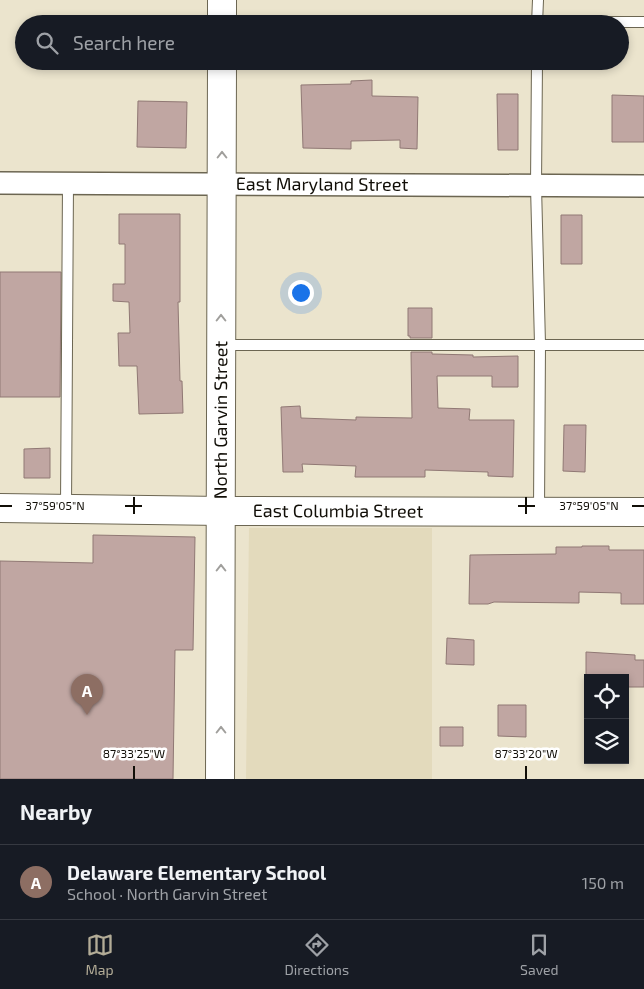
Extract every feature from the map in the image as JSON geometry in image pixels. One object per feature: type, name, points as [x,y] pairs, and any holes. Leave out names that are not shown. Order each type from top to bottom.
[{"type":"main road","name":"North Garvin Street","points":[[220,779],[222,70]]},
{"type":"main road","name":"East Columbia Street","points":[[0,508],[222,511],[644,512]]},
{"type":"street","name":"East Maryland Street","points":[[0,183],[644,186]]},
{"type":"lane","points":[[538,0],[538,15]]},
{"type":"lane","points":[[629,22],[644,22]]},
{"type":"lane","points":[[537,70],[536,186],[540,344],[539,511]]},
{"type":"lane","points":[[66,508],[68,183]]},
{"type":"lane","points":[[221,345],[540,344],[644,346]]},
{"type":"shaded area","points":[[249,528],[432,528],[432,779],[246,779]]},
{"type":"building","points":[[372,80],[372,96],[418,97],[417,149],[400,148],[400,140],[351,141],[351,149],[303,148],[301,85],[351,84],[351,81]]},
{"type":"building","points":[[497,94],[518,94],[518,150],[498,150]]},
{"type":"building","points":[[612,95],[644,96],[644,142],[612,142]]},
{"type":"building","points":[[138,101],[187,102],[186,148],[137,147]]},
{"type":"building","points":[[119,214],[180,214],[180,302],[178,302],[180,381],[182,381],[183,413],[139,414],[137,366],[119,366],[118,333],[130,333],[129,302],[113,301],[113,284],[125,284],[125,244],[119,244]]},
{"type":"building","points":[[561,215],[582,215],[582,264],[561,264]]},
{"type":"building","points":[[0,272],[61,272],[60,397],[0,397]]},
{"type":"building","points":[[408,308],[432,308],[432,338],[410,338],[408,336]]},
{"type":"building","points":[[411,352],[473,355],[473,357],[518,356],[518,387],[492,387],[492,376],[437,376],[438,408],[470,409],[469,420],[514,420],[513,477],[488,476],[488,472],[425,470],[425,477],[355,477],[356,466],[302,464],[303,472],[283,472],[281,407],[300,406],[301,418],[356,420],[356,417],[412,418]]},
{"type":"building","points":[[564,425],[586,425],[585,472],[563,471]]},
{"type":"building","points":[[50,448],[50,478],[24,478],[24,449]]},
{"type":"building","points":[[93,535],[195,537],[193,650],[175,650],[173,779],[0,779],[0,561],[93,563]]},
{"type":"building","points":[[609,546],[609,550],[644,550],[644,604],[621,604],[621,593],[579,592],[579,603],[494,602],[488,604],[469,604],[470,555],[556,554],[556,547]]},
{"type":"building","points":[[447,638],[474,640],[474,665],[446,664]]},
{"type":"building","points":[[586,652],[635,655],[635,660],[644,660],[644,687],[629,687],[629,674],[586,674]]},
{"type":"building","points":[[498,705],[526,705],[526,737],[498,736]]},
{"type":"building","points":[[440,727],[463,727],[463,746],[440,746]]},
{"type":"place","name":"Delaware Elementary School","points":[[87,715]]}]
